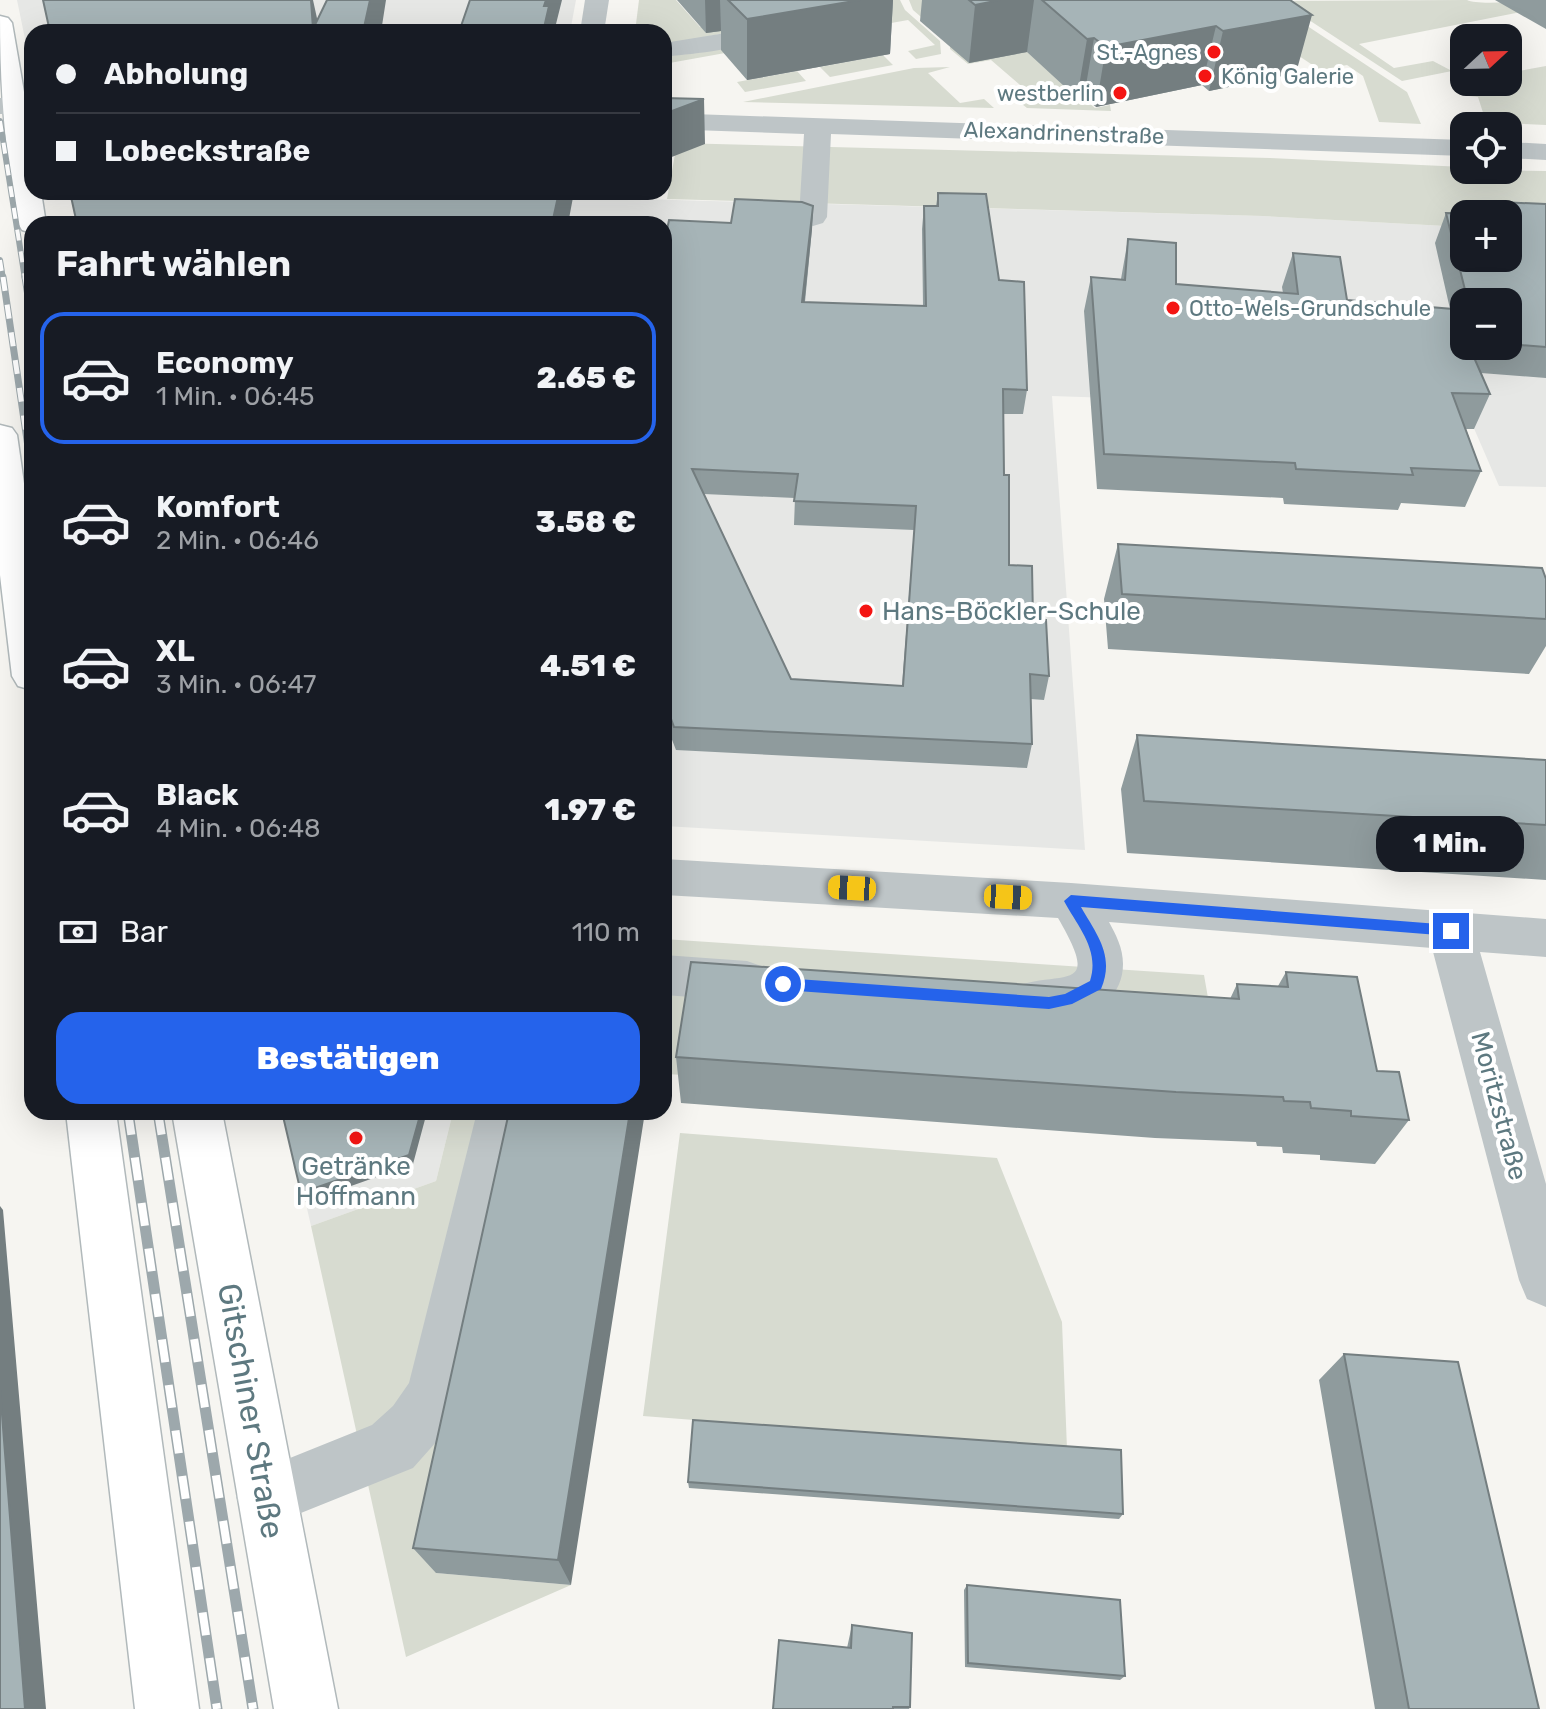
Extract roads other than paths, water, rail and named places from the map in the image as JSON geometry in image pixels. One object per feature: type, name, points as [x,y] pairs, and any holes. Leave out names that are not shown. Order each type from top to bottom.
[{"type":"main road","points":[[0,23],[16,106],[16,131],[24,178]]},
{"type":"main road","points":[[0,435],[24,616]]},
{"type":"main road","points":[[92,1120],[167,1709]]},
{"type":"main road","name":"Gitschiner Straße","points":[[198,1120],[306,1709]]},
{"type":"street","points":[[593,24],[597,0]]},
{"type":"street","points":[[750,36],[764,30],[770,23],[771,16],[761,0]]},
{"type":"street","points":[[672,49],[796,28]]},
{"type":"street","name":"Alexandrinenstraße","points":[[672,121],[1450,148]]},
{"type":"street","points":[[813,217],[818,125]]},
{"type":"street","points":[[1522,151],[1546,152]]},
{"type":"street","points":[[672,877],[1071,901],[1546,938]]},
{"type":"street","points":[[988,998],[1049,1003],[1067,1000],[1096,984],[1101,969],[1098,949],[1071,901]]},
{"type":"street","name":"Moritzstraße","points":[[1451,931],[1546,1280]]},
{"type":"street","points":[[672,976],[787,984]]},
{"type":"street","points":[[266,1497],[392,1447],[408,1435],[426,1413],[439,1386],[500,1120]]},
{"type":"railway","points":[[0,121],[24,273]]},
{"type":"railway","points":[[0,260],[3,279]]},
{"type":"railway","points":[[3,277],[24,420]]},
{"type":"railway","points":[[129,1120],[217,1709]]},
{"type":"railway","points":[[159,1120],[253,1709]]},
{"type":"place","name":"St.-Agnes","points":[[1214,52]]},
{"type":"place","name":"König Galerie","points":[[1205,76]]},
{"type":"place","name":"westberlin","points":[[1120,93]]},
{"type":"place","name":"Otto-Wels-Grundschule","points":[[1173,308]]},
{"type":"place","name":"Hans-Böckler-Schule","points":[[866,611]]},
{"type":"place","name":"Getränke Hoffmann","points":[[356,1138]]}]
